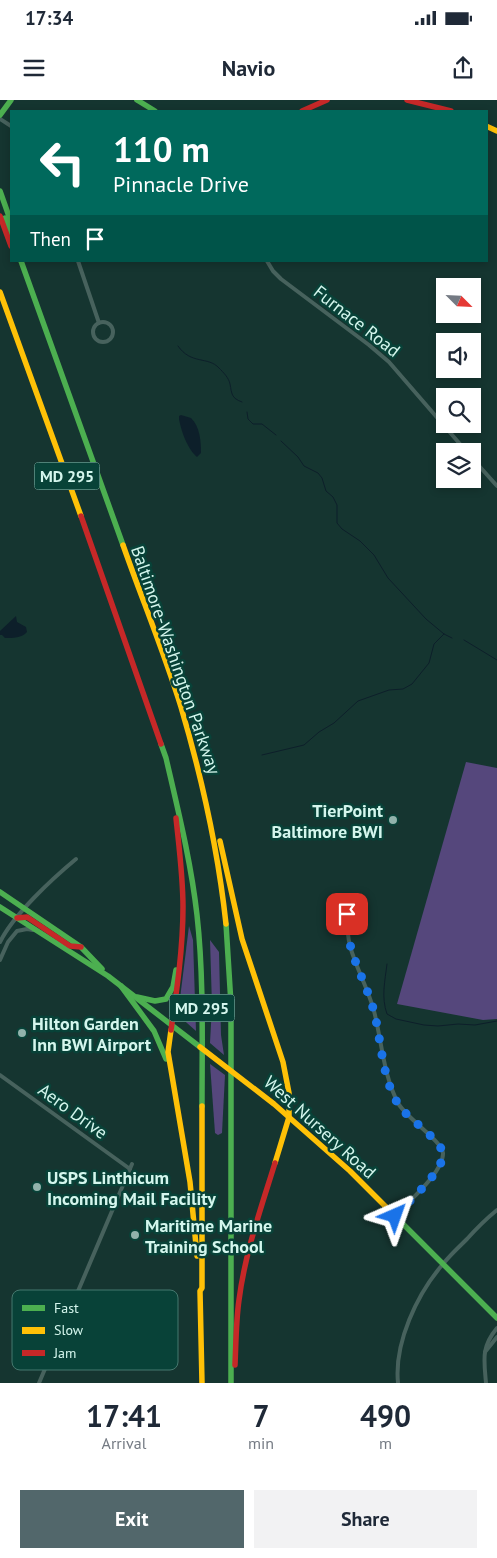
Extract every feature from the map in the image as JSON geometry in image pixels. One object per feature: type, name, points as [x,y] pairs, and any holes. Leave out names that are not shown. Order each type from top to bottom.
[{"type":"main road","points":[[0,115],[11,100]]},
{"type":"main road","points":[[137,100],[153,110]]},
{"type":"main road","points":[[304,110],[327,100]]},
{"type":"main road","points":[[406,100],[447,110]]},
{"type":"main road","points":[[0,191],[10,219]]},
{"type":"main road","points":[[0,203],[10,231]]},
{"type":"main road","points":[[0,216],[10,243]]},
{"type":"main road","points":[[17,262],[50,352],[61,373]]},
{"type":"main road","name":"Baltimore-Washington Parkway","points":[[23,262],[180,705],[197,763],[217,853],[226,911],[231,1004],[230,1383]]},
{"type":"main road","name":"MD 295","points":[[0,292],[166,758],[187,849],[195,899],[200,955],[202,1034],[202,1288],[200,1291],[202,1383]]},
{"type":"main road","points":[[155,730],[175,808],[178,831],[183,907],[179,980],[168,1045],[169,1066],[190,1182],[196,1228],[200,1291]]},
{"type":"main road","points":[[197,763],[211,802],[242,939],[287,1075],[290,1117],[250,1242],[239,1300],[234,1383]]},
{"type":"main road","name":"West Nursery Road","points":[[0,892],[81,947],[108,976]]},
{"type":"main road","name":"West Nursery Road","points":[[0,907],[122,986],[290,1117],[332,1154],[497,1318]]},
{"type":"main road","points":[[17,918],[26,917],[70,946],[81,947]]},
{"type":"main road","points":[[137,998],[155,1001],[166,998],[173,987],[180,952]]},
{"type":"main road","points":[[122,986],[154,1031],[169,1066]]},
{"type":"street","points":[[78,262],[99,323]]},
{"type":"street","name":"Furnace Road","points":[[268,262],[281,279],[389,362],[459,443]]},
{"type":"street","points":[[99,323],[108,323],[112,328],[113,335],[107,341],[100,342],[94,336],[94,329],[99,323]]},
{"type":"street","points":[[481,468],[497,486]]},
{"type":"street","points":[[0,942],[11,923],[45,886],[76,859]]},
{"type":"street","points":[[346,897],[350,947],[369,995],[387,1076],[399,1105],[439,1145],[443,1154],[435,1172],[395,1216]]},
{"type":"street","points":[[0,960],[8,942],[17,931],[27,929],[38,931]]},
{"type":"street","name":"Aero Drive","points":[[0,1075],[130,1169]]},
{"type":"street","points":[[79,1290],[132,1164]]},
{"type":"street","points":[[398,1383],[400,1356],[412,1313],[442,1264],[497,1210]]},
{"type":"street","points":[[486,1383],[485,1352],[488,1340],[497,1328]]},
{"type":"street","points":[[485,1352],[497,1338]]},
{"type":"street","points":[[39,1383],[45,1370]]},
{"type":"shaded area","points":[[466,762],[497,768],[497,1019],[483,1020],[397,1004]]},
{"type":"shaded area","points":[[189,926],[193,940],[196,1031],[178,1015]]},
{"type":"shaded area","points":[[210,940],[219,952],[221,1035],[224,1055],[210,1043],[212,1006]]},
{"type":"shaded area","points":[[210,1064],[225,1075],[222,1133],[218,1135],[215,1133]]},
{"type":"water","points":[[181,415],[191,418],[198,430],[201,453],[197,457],[183,434],[179,419]]},
{"type":"water","points":[[16,616],[17,622],[26,627],[27,632],[14,638],[5,638],[0,635],[0,631]]},
{"type":"waterway","points":[[178,346],[188,356],[215,364],[226,375],[234,397],[242,402]]},
{"type":"waterway","points":[[247,412],[248,419],[253,424],[262,424],[276,435]]},
{"type":"waterway","points":[[281,441],[298,457],[304,466],[318,473],[322,478],[326,491],[333,497],[337,505],[337,523],[342,529],[360,541],[374,555],[388,578],[426,619],[452,638]]},
{"type":"waterway","points":[[262,755],[304,745],[319,732],[334,723],[358,701],[389,690],[403,689],[412,684],[429,663],[434,644],[444,634]]},
{"type":"waterway","points":[[464,640],[497,660]]},
{"type":"waterway","points":[[387,964],[384,989],[385,1008],[387,1014],[396,1019],[438,1026],[475,1025],[497,1021]]},
{"type":"traffic: fast","points":[[0,115],[11,100]]},
{"type":"traffic: fast","points":[[137,100],[153,110]]},
{"type":"traffic: fast","points":[[0,191],[10,219]]},
{"type":"traffic: fast","points":[[5,218],[10,231]]},
{"type":"traffic: fast","points":[[21,262],[123,545]]},
{"type":"traffic: fast","points":[[161,744],[184,836],[197,915],[202,987],[202,1106]]},
{"type":"traffic: fast","points":[[0,892],[81,947],[102,969]]},
{"type":"traffic: fast","points":[[0,907],[108,976],[200,1047]]},
{"type":"traffic: fast","points":[[226,924],[231,1004],[231,1383]]},
{"type":"traffic: fast","points":[[137,997],[155,1001],[166,999],[173,987],[176,970]]},
{"type":"traffic: fast","points":[[121,986],[154,1031],[166,1059]]},
{"type":"traffic: fast","points":[[389,1210],[497,1318]]},
{"type":"traffic: slow","points":[[488,127],[497,131]]},
{"type":"traffic: slow","points":[[0,292],[81,516]]},
{"type":"traffic: slow","points":[[123,545],[167,666],[189,734],[214,842],[226,924]]},
{"type":"traffic: slow","points":[[220,841],[242,939],[283,1062],[289,1093],[289,1117],[275,1163]]},
{"type":"traffic: slow","points":[[171,1030],[168,1052],[190,1182],[197,1256]]},
{"type":"traffic: slow","points":[[200,1047],[274,1104],[350,1171],[389,1210]]},
{"type":"traffic: slow","points":[[202,1106],[202,1288],[200,1291],[202,1383]]},
{"type":"traffic: jam","points":[[304,110],[327,100]]},
{"type":"traffic: jam","points":[[407,100],[447,110]]},
{"type":"traffic: jam","points":[[0,216],[10,243]]},
{"type":"traffic: jam","points":[[81,516],[161,744]]},
{"type":"traffic: jam","points":[[171,1030],[183,922],[181,862],[176,818]]},
{"type":"traffic: jam","points":[[17,918],[27,917],[70,946],[81,947]]},
{"type":"traffic: jam","points":[[235,1365],[237,1316],[245,1265],[275,1163]]},
{"type":"place","name":"TierPoint Baltimore BWI","points":[[393,820]]},
{"type":"place","name":"Hilton Garden Inn BWI Airport","points":[[22,1033]]},
{"type":"place","name":"USPS Linthicum Incoming Mail Facility","points":[[37,1187]]},
{"type":"place","name":"Maritime Marine Training School","points":[[135,1235]]},
{"type":"route","points":[[347,914],[350,947],[369,995],[387,1076],[393,1091],[399,1105],[439,1145],[443,1154],[435,1172],[395,1216]]}]
